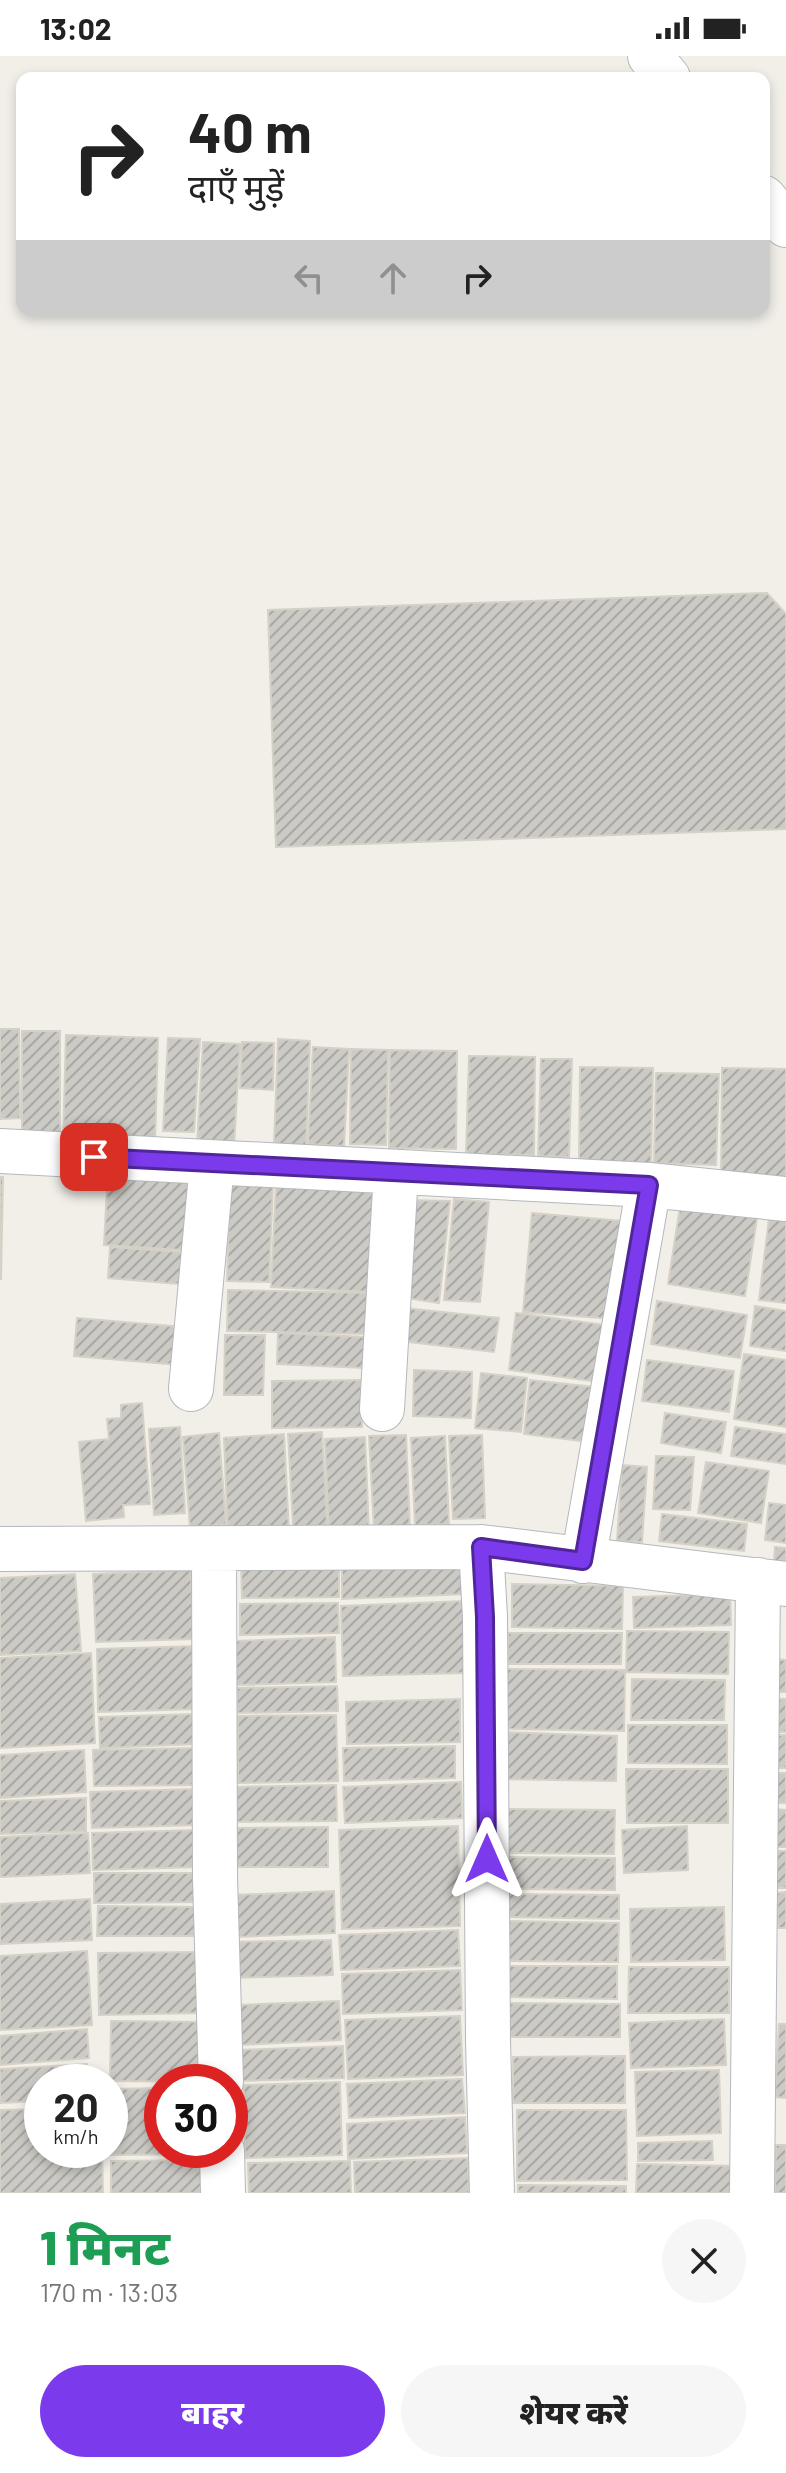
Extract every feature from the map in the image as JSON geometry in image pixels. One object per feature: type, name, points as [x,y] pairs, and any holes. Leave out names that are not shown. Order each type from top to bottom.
[{"type":"street","points":[[650,56],[663,72]]},
{"type":"street","points":[[770,205],[786,225]]},
{"type":"street","points":[[0,1151],[649,1185],[786,1199]]},
{"type":"street","points":[[191,1389],[212,1164]]},
{"type":"street","points":[[382,1409],[396,1173]]},
{"type":"street","points":[[583,1561],[649,1185]]},
{"type":"street","points":[[481,1547],[485,1617],[492,2193]]},
{"type":"street","points":[[0,1549],[481,1547],[772,1582],[752,2193]]},
{"type":"street","points":[[214,1550],[215,1877],[220,2064]]},
{"type":"street","points":[[222,2168],[223,2193]]},
{"type":"building","points":[[767,593],[786,614],[786,829],[276,847],[268,610]]},
{"type":"building","points":[[0,1029],[19,1029],[20,1118],[0,1119]]},
{"type":"building","points":[[22,1031],[60,1031],[60,1137],[22,1137]]},
{"type":"building","points":[[66,1035],[158,1038],[155,1144],[63,1142]]},
{"type":"building","points":[[168,1038],[200,1039],[194,1132],[163,1131]]},
{"type":"building","points":[[278,1039],[310,1041],[306,1146],[274,1144]]},
{"type":"building","points":[[203,1042],[240,1044],[234,1146],[197,1144]]},
{"type":"building","points":[[242,1042],[274,1043],[273,1090],[240,1088]]},
{"type":"building","points":[[313,1047],[349,1049],[344,1146],[308,1144]]},
{"type":"building","points":[[351,1049],[388,1050],[386,1145],[350,1144]]},
{"type":"building","points":[[390,1050],[457,1051],[456,1149],[389,1148]]},
{"type":"building","points":[[469,1056],[535,1057],[534,1155],[466,1154]]},
{"type":"building","points":[[541,1059],[572,1059],[569,1157],[538,1156]]},
{"type":"building","points":[[580,1067],[653,1068],[651,1167],[579,1166]]},
{"type":"building","points":[[722,1068],[786,1069],[786,1185],[721,1184]]},
{"type":"building","points":[[656,1073],[719,1074],[716,1165],[654,1163]]},
{"type":"building","points":[[108,1168],[202,1174],[197,1251],[104,1245]]},
{"type":"building","points":[[0,1177],[3,1177],[1,1279],[0,1279]]},
{"type":"building","points":[[230,1182],[273,1184],[269,1282],[227,1281]]},
{"type":"building","points":[[276,1185],[378,1190],[373,1292],[271,1287]]},
{"type":"building","points":[[682,1194],[759,1205],[745,1296],[668,1284]]},
{"type":"building","points":[[454,1199],[489,1202],[480,1302],[444,1300]]},
{"type":"building","points":[[405,1200],[450,1201],[439,1303],[400,1297]]},
{"type":"building","points":[[770,1210],[786,1212],[786,1303],[759,1300]]},
{"type":"building","points":[[532,1213],[622,1221],[613,1319],[523,1312]]},
{"type":"building","points":[[110,1247],[193,1253],[190,1285],[108,1278]]},
{"type":"building","points":[[228,1290],[370,1293],[369,1334],[227,1331]]},
{"type":"building","points":[[657,1301],[747,1315],[740,1358],[651,1344]]},
{"type":"building","points":[[755,1306],[786,1311],[786,1351],[750,1346]]},
{"type":"building","points":[[404,1308],[499,1318],[494,1352],[401,1341]]},
{"type":"building","points":[[516,1313],[606,1325],[598,1382],[509,1370]]},
{"type":"building","points":[[77,1318],[182,1327],[179,1365],[74,1356]]},
{"type":"building","points":[[278,1333],[366,1337],[364,1368],[277,1364]]},
{"type":"building","points":[[225,1335],[265,1335],[263,1395],[224,1395]]},
{"type":"building","points":[[744,1354],[786,1360],[786,1427],[734,1419]]},
{"type":"building","points":[[647,1360],[734,1371],[729,1412],[642,1401]]},
{"type":"building","points":[[414,1370],[472,1372],[471,1418],[413,1416]]},
{"type":"building","points":[[481,1373],[527,1378],[521,1432],[475,1428]]},
{"type":"building","points":[[361,1380],[362,1427],[272,1428],[272,1381]]},
{"type":"building","points":[[530,1380],[595,1387],[588,1442],[524,1434]]},
{"type":"building","points":[[142,1403],[150,1504],[123,1505],[124,1517],[86,1521],[79,1442],[109,1439],[107,1419],[121,1418],[121,1405]]},
{"type":"building","points":[[665,1413],[726,1422],[721,1453],[661,1443]]},
{"type":"building","points":[[180,1427],[185,1513],[154,1515],[149,1429]]},
{"type":"building","points":[[735,1427],[786,1434],[786,1464],[731,1456]]},
{"type":"building","points":[[322,1432],[328,1540],[294,1542],[288,1434]]},
{"type":"building","points":[[219,1433],[226,1524],[190,1528],[183,1437]]},
{"type":"building","points":[[284,1434],[289,1531],[228,1535],[224,1438]]},
{"type":"building","points":[[406,1435],[410,1528],[374,1530],[369,1436]]},
{"type":"building","points":[[482,1435],[485,1518],[453,1519],[449,1436]]},
{"type":"building","points":[[445,1436],[449,1524],[415,1525],[411,1438]]},
{"type":"building","points":[[365,1437],[369,1532],[329,1533],[325,1439]]},
{"type":"building","points":[[656,1456],[694,1457],[690,1510],[653,1509]]},
{"type":"building","points":[[706,1462],[769,1471],[761,1523],[698,1513]]},
{"type":"building","points":[[622,1465],[647,1467],[642,1542],[617,1541]]},
{"type":"building","points":[[769,1503],[786,1505],[786,1543],[765,1540]]},
{"type":"building","points":[[662,1514],[747,1524],[744,1551],[659,1541]]},
{"type":"building","points":[[775,1547],[786,1548],[786,1575],[773,1574]]},
{"type":"building","points":[[339,1558],[339,1597],[242,1598],[241,1561]]},
{"type":"building","points":[[466,1558],[467,1594],[342,1599],[342,1563]]},
{"type":"building","points":[[191,1570],[193,1639],[96,1642],[93,1574]]},
{"type":"building","points":[[75,1574],[81,1651],[0,1655],[0,1578]]},
{"type":"building","points":[[512,1584],[623,1586],[622,1629],[512,1627]]},
{"type":"building","points":[[730,1594],[731,1625],[634,1628],[633,1597]]},
{"type":"building","points":[[464,1601],[465,1673],[343,1676],[341,1606]]},
{"type":"building","points":[[338,1603],[339,1633],[240,1635],[240,1604]]},
{"type":"building","points":[[627,1631],[729,1632],[728,1674],[626,1672]]},
{"type":"building","points":[[508,1633],[622,1633],[621,1664],[508,1664]]},
{"type":"building","points":[[335,1637],[336,1682],[236,1685],[234,1641]]},
{"type":"building","points":[[197,1646],[198,1709],[98,1712],[97,1649]]},
{"type":"building","points":[[91,1653],[95,1743],[0,1748],[0,1658]]},
{"type":"building","points":[[773,1659],[786,1660],[786,1692],[773,1692]]},
{"type":"building","points":[[505,1669],[625,1670],[624,1731],[504,1729]]},
{"type":"building","points":[[632,1679],[725,1680],[724,1720],[631,1720]]},
{"type":"building","points":[[337,1686],[338,1711],[237,1713],[237,1688]]},
{"type":"building","points":[[460,1699],[460,1742],[347,1744],[346,1702]]},
{"type":"building","points":[[773,1699],[786,1699],[786,1732],[774,1732]]},
{"type":"building","points":[[194,1714],[196,1744],[100,1748],[99,1717]]},
{"type":"building","points":[[336,1715],[338,1781],[238,1783],[238,1716]]},
{"type":"building","points":[[628,1725],[727,1725],[727,1764],[628,1763]]},
{"type":"building","points":[[501,1732],[617,1736],[616,1781],[500,1779]]},
{"type":"building","points":[[769,1735],[786,1735],[786,1768],[769,1768]]},
{"type":"building","points":[[455,1746],[455,1778],[344,1781],[343,1748]]},
{"type":"building","points":[[197,1748],[198,1785],[94,1786],[93,1750]]},
{"type":"building","points":[[84,1750],[86,1792],[0,1798],[0,1755]]},
{"type":"building","points":[[626,1769],[728,1769],[728,1823],[627,1823]]},
{"type":"building","points":[[773,1773],[786,1773],[786,1803],[772,1803]]},
{"type":"building","points":[[461,1782],[462,1818],[345,1823],[343,1787]]},
{"type":"building","points":[[336,1785],[337,1821],[234,1822],[233,1787]]},
{"type":"building","points":[[196,1789],[197,1825],[92,1828],[90,1792]]},
{"type":"building","points":[[86,1798],[86,1831],[0,1834],[0,1801]]},
{"type":"building","points":[[504,1809],[615,1810],[614,1854],[504,1853]]},
{"type":"building","points":[[775,1809],[786,1810],[786,1847],[775,1847]]},
{"type":"building","points":[[458,1826],[460,1926],[342,1929],[339,1830]]},
{"type":"building","points":[[687,1826],[688,1870],[624,1873],[622,1830]]},
{"type":"building","points":[[328,1827],[328,1867],[228,1867],[227,1828]]},
{"type":"building","points":[[198,1830],[199,1867],[93,1870],[92,1833]]},
{"type":"building","points":[[88,1833],[90,1873],[0,1877],[0,1837]]},
{"type":"building","points":[[775,1851],[786,1851],[786,1888],[775,1888]]},
{"type":"building","points":[[500,1857],[615,1858],[615,1890],[499,1889]]},
{"type":"building","points":[[94,1873],[201,1873],[201,1902],[94,1903]]},
{"type":"building","points":[[334,1891],[335,1933],[234,1937],[233,1895]]},
{"type":"building","points":[[786,1892],[786,1928],[778,1928],[777,1893]]},
{"type":"building","points":[[506,1894],[619,1895],[619,1919],[506,1917]]},
{"type":"building","points":[[90,1899],[92,1940],[0,1944],[0,1904]]},
{"type":"building","points":[[98,1906],[204,1907],[203,1936],[97,1936]]},
{"type":"building","points":[[724,1907],[725,1960],[631,1962],[630,1909]]},
{"type":"building","points":[[504,1921],[619,1923],[618,1962],[504,1961]]},
{"type":"building","points":[[458,1930],[460,1966],[341,1970],[339,1935]]},
{"type":"building","points":[[331,1940],[333,1975],[232,1978],[230,1942]]},
{"type":"building","points":[[87,1951],[92,2025],[0,2030],[0,1956]]},
{"type":"building","points":[[199,1952],[201,2013],[99,2015],[98,1953]]},
{"type":"building","points":[[509,1966],[617,1966],[617,1999],[509,1997]]},
{"type":"building","points":[[629,1967],[729,1967],[729,2013],[628,2013]]},
{"type":"building","points":[[460,1970],[462,2010],[343,2014],[342,1974]]},
{"type":"building","points":[[339,2001],[341,2040],[240,2045],[238,2005]]},
{"type":"building","points":[[508,2003],[620,2004],[620,2037],[508,2037]]},
{"type":"building","points":[[460,2016],[463,2075],[348,2079],[345,2020]]},
{"type":"building","points":[[724,2019],[726,2065],[631,2068],[629,2023]]},
{"type":"building","points":[[111,2021],[208,2022],[209,2064],[144,2064],[144,2081],[128,2081],[128,2064],[110,2064]]},
{"type":"building","points":[[779,2024],[786,2024],[786,2098],[775,2097]]},
{"type":"building","points":[[87,2029],[89,2058],[0,2065],[0,2036]]},
{"type":"building","points":[[343,2046],[344,2078],[248,2081],[248,2064],[239,2064],[239,2050]]},
{"type":"building","points":[[625,2056],[625,2103],[513,2103],[513,2057]]},
{"type":"building","points":[[24,2068],[24,2102],[0,2103],[0,2069]]},
{"type":"building","points":[[719,2070],[721,2133],[637,2136],[635,2072]]},
{"type":"building","points":[[462,2079],[465,2113],[349,2118],[347,2084]]},
{"type":"building","points":[[340,2082],[342,2155],[248,2158],[248,2085]]},
{"type":"building","points":[[144,2088],[144,2155],[128,2155],[128,2089]]},
{"type":"building","points":[[24,2109],[24,2168],[102,2168],[103,2193],[0,2193],[0,2110]]},
{"type":"building","points":[[517,2110],[626,2110],[627,2180],[517,2181]]},
{"type":"building","points":[[465,2117],[467,2153],[348,2159],[347,2124]]},
{"type":"building","points":[[712,2141],[713,2160],[638,2161],[638,2143]]},
{"type":"building","points":[[776,2145],[786,2145],[786,2193],[775,2193]]},
{"type":"building","points":[[468,2158],[469,2193],[355,2193],[354,2162]]},
{"type":"building","points":[[128,2161],[144,2161],[144,2168],[207,2168],[208,2193],[111,2193],[111,2168],[128,2168]]},
{"type":"building","points":[[350,2161],[351,2193],[249,2193],[248,2163]]},
{"type":"building","points":[[637,2164],[735,2166],[734,2193],[636,2193]]},
{"type":"building","points":[[518,2185],[626,2186],[626,2193],[518,2193]]},
{"type":"route","points":[[94,1157],[649,1185],[583,1561],[481,1547],[485,1617],[487,1859]]}]
